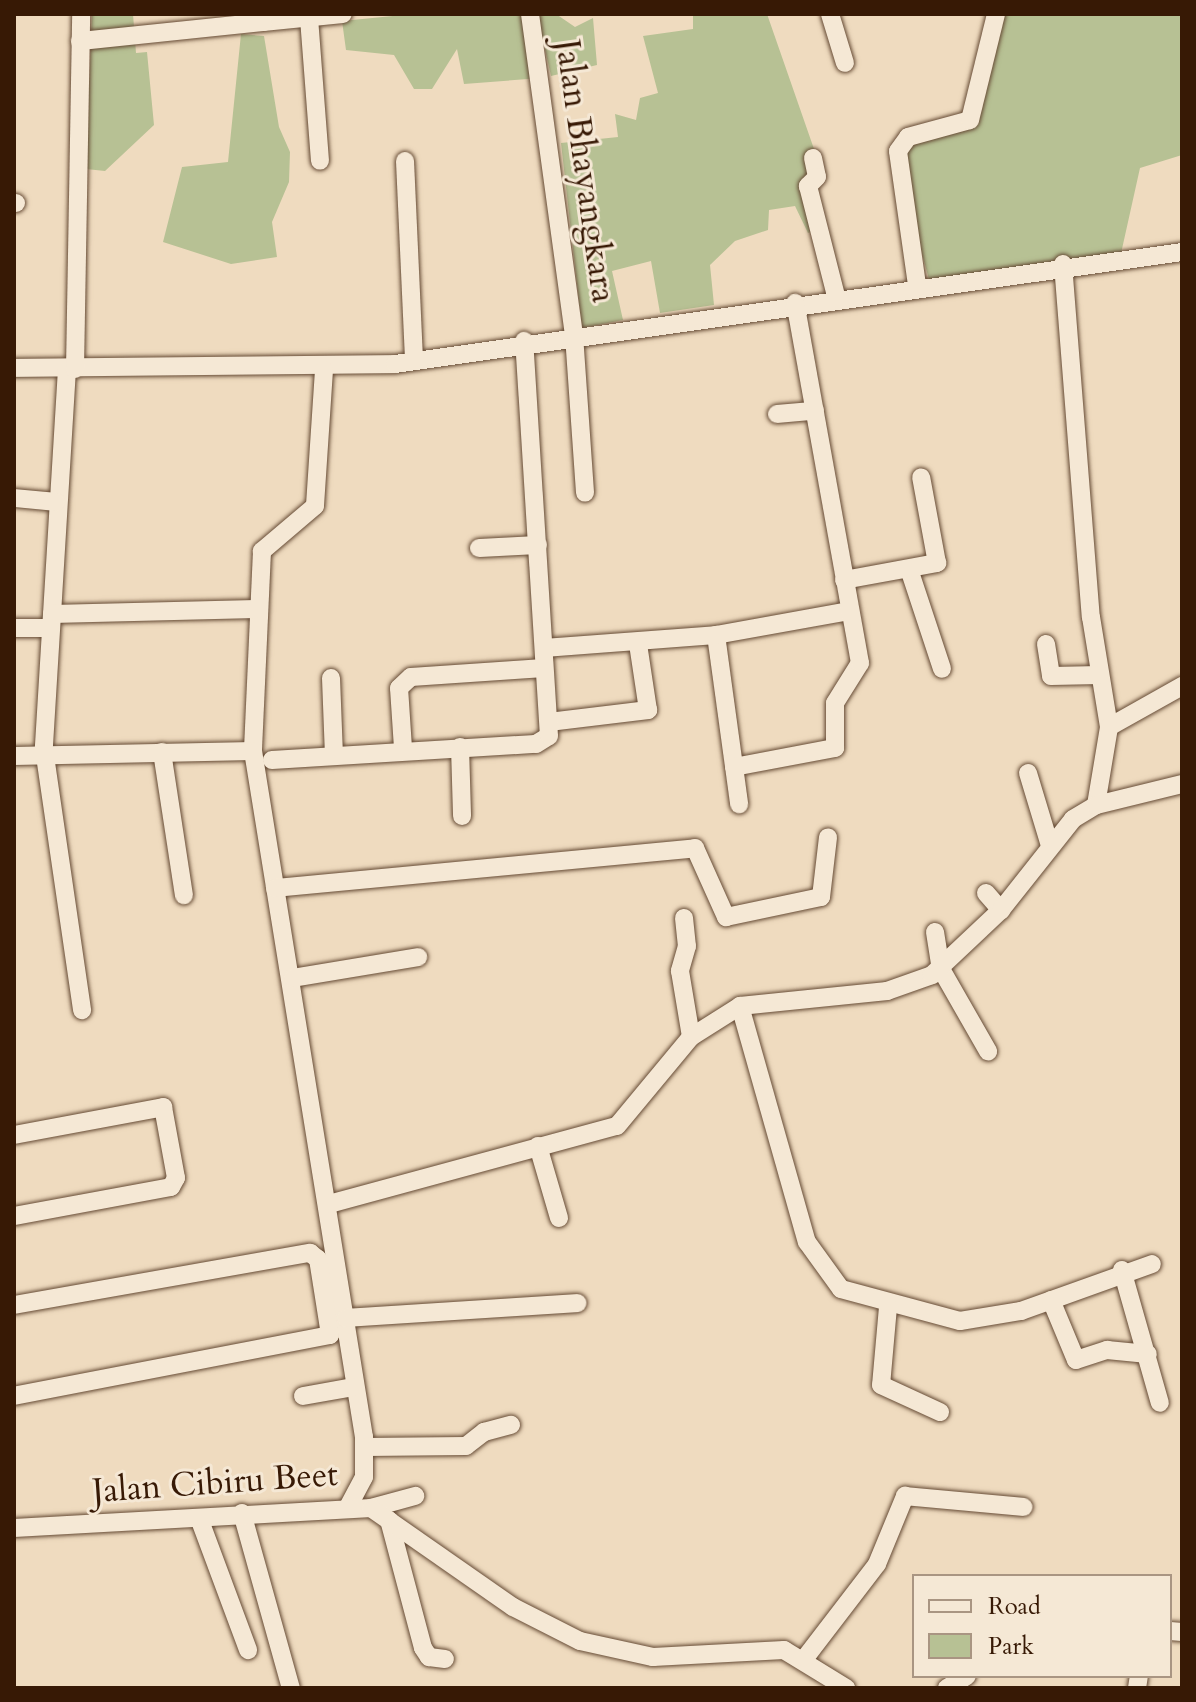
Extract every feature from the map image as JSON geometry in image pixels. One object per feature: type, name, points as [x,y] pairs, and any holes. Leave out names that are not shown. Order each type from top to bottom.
[{"type":"street","points":[[81,14],[71,369],[56,502],[45,756],[82,1010]]},
{"type":"street","points":[[80,41],[216,33],[263,18],[343,14]]},
{"type":"street","points":[[830,14],[845,63]]},
{"type":"street","points":[[917,285],[898,151],[908,137],[970,120],[996,14]]},
{"type":"street","name":"Jalan Bhayangkara","points":[[531,15],[574,335],[585,493]]},
{"type":"street","points":[[309,18],[320,161]]},
{"type":"street","points":[[813,158],[817,177],[808,186],[836,296]]},
{"type":"street","points":[[405,161],[414,361]]},
{"type":"street","points":[[14,368],[324,370],[414,361],[524,341],[1063,264],[1182,252]]},
{"type":"street","points":[[1063,264],[1100,675],[1109,727],[1096,805]]},
{"type":"street","points":[[734,767],[839,744],[835,703],[860,663],[795,303]]},
{"type":"street","points":[[272,760],[403,748],[543,743],[549,722],[524,341]]},
{"type":"street","points":[[324,370],[315,506],[262,551],[256,609],[253,751],[329,1204],[341,1329]]},
{"type":"street","points":[[777,414],[815,411]]},
{"type":"street","points":[[844,580],[937,563],[921,477]]},
{"type":"street","points":[[14,498],[56,502]]},
{"type":"street","points":[[479,548],[538,545]]},
{"type":"street","points":[[909,569],[942,669]]},
{"type":"street","points":[[14,628],[51,621],[256,609]]},
{"type":"street","points":[[544,648],[638,644],[716,635],[850,611]]},
{"type":"street","points":[[716,635],[739,804]]},
{"type":"street","points":[[549,722],[648,710],[638,644]]},
{"type":"street","points":[[1046,644],[1051,676],[1100,675]]},
{"type":"street","points":[[403,748],[399,688],[411,677],[544,668]]},
{"type":"street","points":[[331,678],[334,755]]},
{"type":"street","points":[[1109,727],[1182,686]]},
{"type":"street","points":[[460,747],[462,816]]},
{"type":"street","points":[[14,756],[253,751]]},
{"type":"street","points":[[162,752],[184,895]]},
{"type":"street","points":[[1028,773],[1050,846]]},
{"type":"street","points":[[329,1204],[629,1120],[691,1037],[740,1006],[887,991],[941,969],[1001,910],[1050,846],[1096,805],[1182,784]]},
{"type":"street","points":[[275,888],[695,848],[726,917],[821,897],[828,837]]},
{"type":"street","points":[[986,893],[1001,910]]},
{"type":"street","points":[[684,918],[680,971],[691,1037]]},
{"type":"street","points":[[935,932],[941,969],[988,1051]]},
{"type":"street","points":[[293,978],[418,957]]},
{"type":"street","points":[[740,1006],[783,1170],[821,1270],[841,1289],[888,1307],[960,1321],[1051,1300],[1122,1270],[1152,1264]]},
{"type":"street","points":[[14,1135],[163,1107],[176,1178],[171,1187],[14,1216]]},
{"type":"street","points":[[538,1146],[559,1218]]},
{"type":"street","points":[[14,1305],[310,1253],[318,1259],[341,1329],[365,1447],[364,1477],[349,1505]]},
{"type":"street","points":[[1122,1270],[1160,1403]]},
{"type":"street","points":[[1051,1300],[1076,1360],[1107,1350],[1148,1354]]},
{"type":"street","points":[[14,1396],[341,1329],[578,1303]]},
{"type":"street","points":[[888,1307],[881,1385],[940,1412]]},
{"type":"street","points":[[303,1396],[354,1387]]},
{"type":"street","points":[[365,1447],[466,1446],[511,1425]]},
{"type":"street","points":[[371,1508],[415,1496]]},
{"type":"street","points":[[805,1658],[877,1564],[905,1496],[1023,1507]]},
{"type":"street","name":"Jalan Cibiru Beet","points":[[14,1528],[199,1518],[349,1505],[371,1508],[513,1607],[589,1645],[653,1657],[765,1646],[805,1658],[846,1688]]},
{"type":"street","points":[[242,1513],[291,1688]]},
{"type":"street","points":[[199,1518],[248,1650]]},
{"type":"street","points":[[389,1520],[423,1648],[429,1657],[445,1659]]},
{"type":"green space","points":[[92,14],[133,14],[136,53],[147,52],[154,125],[105,171],[86,169]]},
{"type":"green space","points":[[413,14],[521,14],[541,78],[464,84],[457,49],[432,89],[414,89],[394,55],[346,50],[342,21]]},
{"type":"green space","points":[[537,14],[556,14],[575,27],[593,18],[597,65],[551,76]]},
{"type":"green space","points":[[693,14],[767,14],[822,172],[807,187],[822,228],[808,233],[795,206],[769,210],[768,230],[735,241],[710,265],[714,305],[660,313],[651,261],[612,271],[623,320],[582,328],[561,143],[618,137],[615,114],[636,120],[640,98],[658,93],[643,36],[693,29]]},
{"type":"green space","points":[[1003,14],[1182,14],[1182,155],[1140,168],[1120,258],[930,283],[900,174],[910,138],[959,128]]},
{"type":"green space","points":[[241,34],[264,36],[279,127],[290,152],[289,182],[272,222],[277,257],[231,264],[163,242],[182,167],[228,162]]}]
